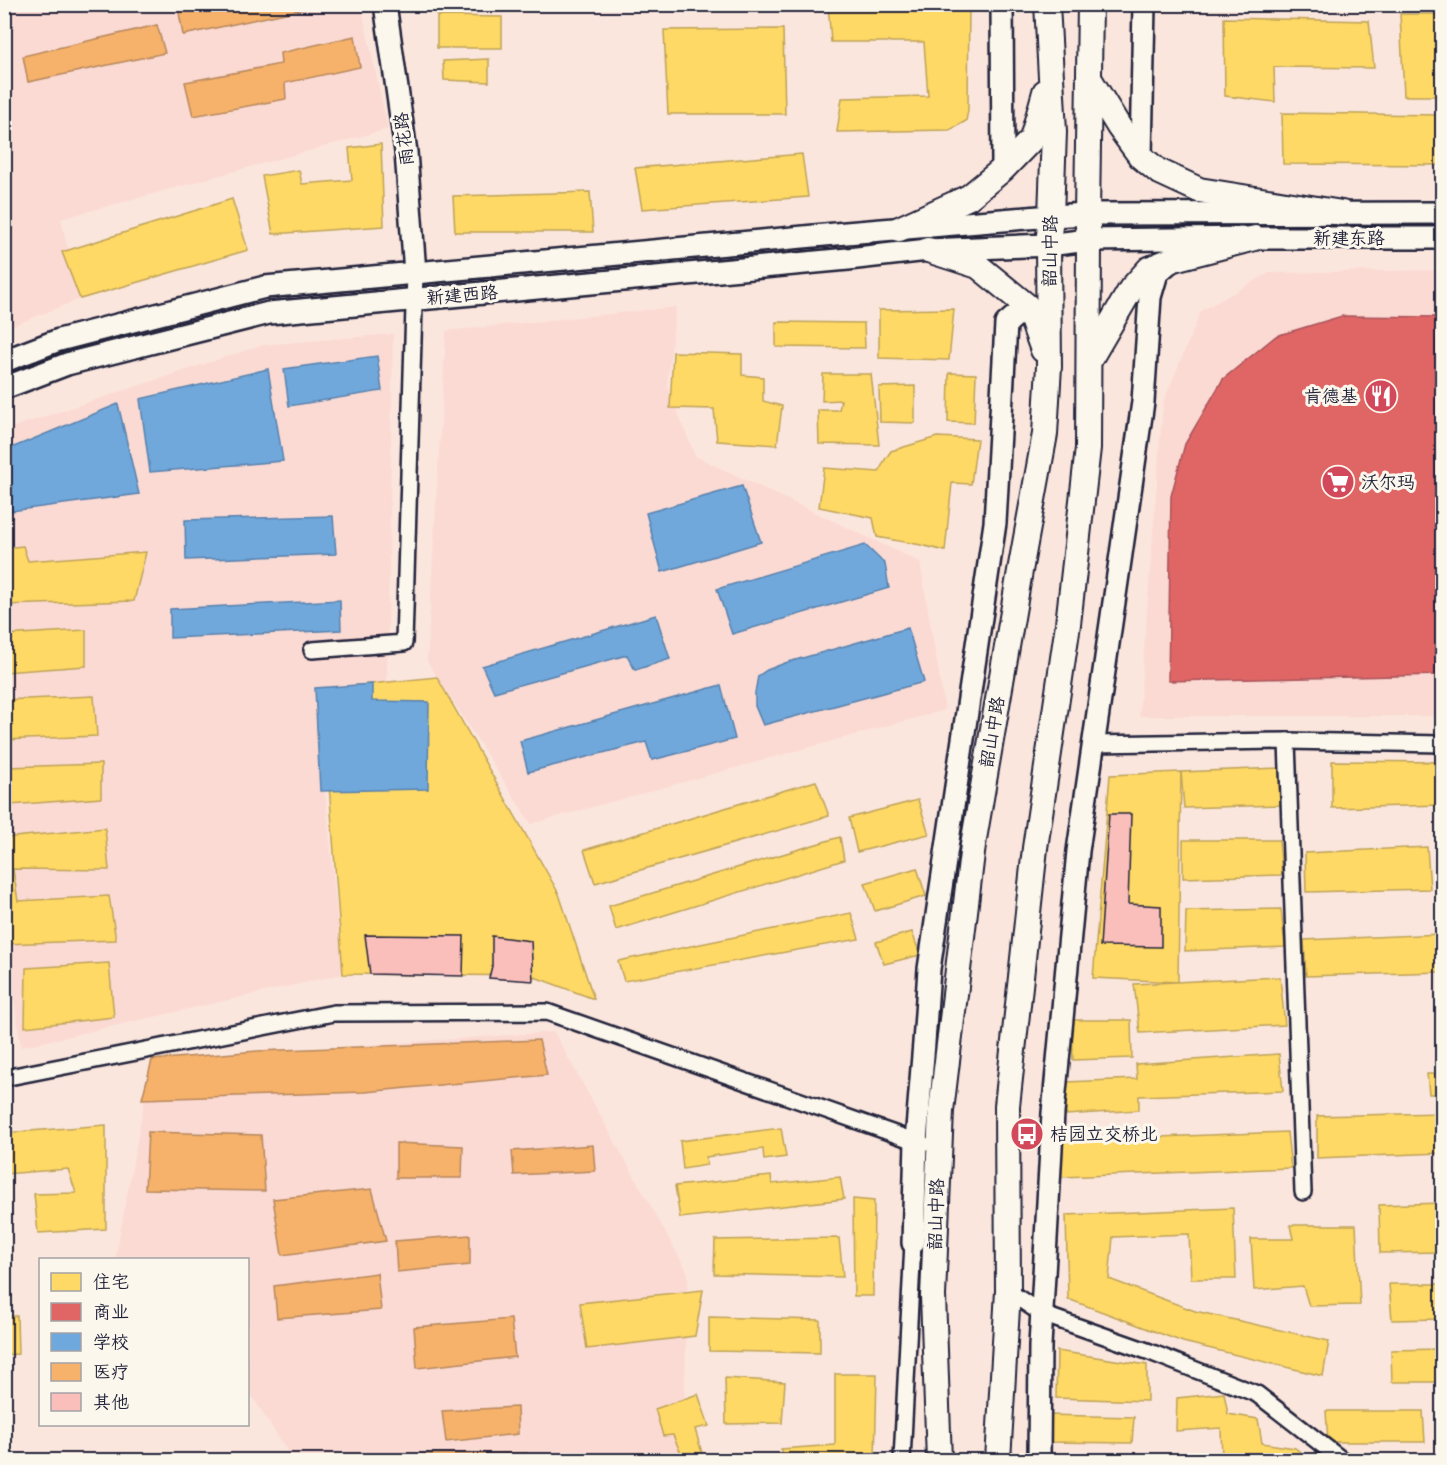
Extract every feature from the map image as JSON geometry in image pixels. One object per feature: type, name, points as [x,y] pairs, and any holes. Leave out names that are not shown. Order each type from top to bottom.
[{"type":"main road","name":"雨花路","points":[[385,4],[406,152],[415,273]]},
{"type":"main road","points":[[1002,4],[1003,169]]},
{"type":"main road","name":"韶山中路","points":[[939,1461],[933,1296],[941,1111],[973,845],[1045,434],[1049,366],[1048,245],[1054,132],[1047,4]]},
{"type":"main road","name":"韶山中路","points":[[998,1461],[1008,1291],[1007,1106],[1035,848],[1068,624],[1088,448],[1089,240],[1087,214],[1090,4]]},
{"type":"main road","points":[[1141,157],[1143,4]]},
{"type":"main road","points":[[899,229],[969,198],[1003,169],[1032,139],[1051,72]]},
{"type":"main road","points":[[1089,78],[1119,127],[1141,157],[1158,171],[1199,190],[1342,213]]},
{"type":"main road","name":"新建东路","points":[[1087,214],[1443,213]]},
{"type":"main road","name":"新建西路","points":[[4,361],[59,340],[265,287],[1087,214]]},
{"type":"main road","points":[[1089,361],[1131,289],[1149,269],[1174,259],[1255,238]]},
{"type":"main road","name":"新建东路","points":[[1089,240],[1443,238]]},
{"type":"main road","name":"新建西路","points":[[4,388],[67,364],[269,313],[928,250],[1048,245],[1089,240]]},
{"type":"main road","points":[[928,250],[978,266],[1027,306],[1049,366]]},
{"type":"main road","points":[[1039,1461],[1040,1346],[1054,1101],[1078,851],[1143,402],[1150,297],[1157,273],[1174,259]]},
{"type":"main road","points":[[912,1243],[916,1142],[929,969],[996,523],[1006,324],[1027,306]]},
{"type":"street","points":[[312,650],[405,643],[415,273]]},
{"type":"street","points":[[1287,741],[1303,1192]]},
{"type":"street","points":[[1093,744],[1287,741],[1443,744]]},
{"type":"street","points":[[4,1078],[334,1013],[548,1012],[939,1150]]},
{"type":"street","points":[[902,1461],[912,1243],[937,1196]]},
{"type":"street","points":[[1008,1291],[1042,1314],[1150,1352],[1257,1394],[1342,1461]]},
{"type":"shaded area","points":[[5,5],[361,5],[388,129],[61,219],[80,299],[5,329]]},
{"type":"shaded area","points":[[1442,270],[1442,716],[1139,716],[1163,403],[1201,311],[1269,273]]},
{"type":"shaded area","points":[[676,307],[667,385],[695,456],[920,562],[945,710],[531,824],[427,661],[446,331]]},
{"type":"shaded area","points":[[393,334],[387,682],[315,689],[343,974],[21,1047],[4,930],[4,430],[262,345]]},
{"type":"shaded area","points":[[554,1032],[688,1273],[683,1458],[681,1460],[293,1460],[249,1392],[249,1258],[115,1258],[152,1060]]},
{"type":"building: 住宅","points":[[828,4],[969,4],[966,121],[950,130],[837,132],[842,98],[928,96],[924,42],[831,42]]},
{"type":"building: 住宅","points":[[1400,14],[1442,14],[1442,96],[1404,96]]},
{"type":"building: 住宅","points":[[437,16],[502,17],[502,48],[437,48]]},
{"type":"building: 住宅","points":[[1224,18],[1369,21],[1374,68],[1274,67],[1275,102],[1225,96]]},
{"type":"building: 住宅","points":[[783,29],[785,114],[668,114],[664,30]]},
{"type":"building: 住宅","points":[[489,59],[489,82],[444,80],[443,61]]},
{"type":"building: 住宅","points":[[1282,113],[1442,115],[1442,165],[1283,164]]},
{"type":"building: 住宅","points":[[381,144],[384,226],[273,234],[262,176],[299,170],[302,184],[352,180],[349,148]]},
{"type":"building: 住宅","points":[[802,154],[808,197],[642,209],[635,168]]},
{"type":"building: 住宅","points":[[590,192],[593,232],[455,232],[453,196]]},
{"type":"building: 住宅","points":[[232,199],[248,250],[80,299],[62,252]]},
{"type":"building: 住宅","points":[[954,309],[949,360],[879,358],[879,310]]},
{"type":"building: 住宅","points":[[776,322],[864,323],[865,348],[776,347]]},
{"type":"building: 住宅","points":[[673,352],[742,354],[742,375],[763,377],[763,401],[782,406],[777,445],[717,441],[714,409],[670,408]]},
{"type":"building: 住宅","points":[[949,373],[976,374],[974,423],[948,422]]},
{"type":"building: 住宅","points":[[823,374],[871,374],[879,445],[819,444],[818,410],[839,410],[841,400],[822,401]]},
{"type":"building: 住宅","points":[[915,386],[915,423],[880,422],[879,387]]},
{"type":"building: 住宅","points":[[937,437],[977,439],[971,484],[952,483],[945,551],[877,537],[873,518],[819,507],[824,468],[879,472],[891,451]]},
{"type":"building: 住宅","points":[[23,546],[28,561],[146,552],[134,601],[4,605],[4,548]]},
{"type":"building: 住宅","points":[[86,630],[86,666],[4,672],[4,635]]},
{"type":"building: 住宅","points":[[437,677],[559,894],[594,999],[532,976],[343,974],[322,689]]},
{"type":"building: 住宅","points":[[94,696],[97,736],[4,740],[4,700]]},
{"type":"building: 住宅","points":[[1332,761],[1442,762],[1442,805],[1332,808]]},
{"type":"building: 住宅","points":[[101,764],[101,798],[10,805],[7,767]]},
{"type":"building: 住宅","points":[[1280,768],[1281,805],[1184,808],[1181,772]]},
{"type":"building: 住宅","points":[[1181,772],[1178,982],[1093,978],[1110,775]]},
{"type":"building: 住宅","points":[[816,781],[829,816],[595,883],[584,850]]},
{"type":"building: 住宅","points":[[918,800],[929,834],[857,852],[849,818]]},
{"type":"building: 住宅","points":[[105,828],[109,870],[13,869],[18,901],[109,896],[116,940],[4,944],[4,838]]},
{"type":"building: 住宅","points":[[840,837],[844,860],[616,930],[609,906]]},
{"type":"building: 住宅","points":[[1183,840],[1279,840],[1282,875],[1183,878]]},
{"type":"building: 住宅","points":[[1427,847],[1430,889],[1306,892],[1305,853]]},
{"type":"building: 住宅","points":[[1442,851],[1442,890],[1440,890],[1437,852]]},
{"type":"building: 住宅","points":[[917,868],[926,896],[875,911],[865,883]]},
{"type":"building: 住宅","points":[[1281,909],[1285,947],[1185,951],[1186,911]]},
{"type":"building: 住宅","points":[[851,913],[859,939],[624,981],[618,961]]},
{"type":"building: 住宅","points":[[912,932],[920,955],[884,964],[876,942]]},
{"type":"building: 住宅","points":[[1442,934],[1442,972],[1306,976],[1304,940]]},
{"type":"building: 住宅","points":[[109,963],[114,1017],[25,1027],[26,968]]},
{"type":"building: 住宅","points":[[1280,977],[1285,1025],[1140,1033],[1134,984]]},
{"type":"building: 住宅","points":[[1072,1020],[1131,1020],[1132,1058],[1073,1060]]},
{"type":"building: 住宅","points":[[1279,1054],[1283,1091],[1139,1096],[1139,1110],[1066,1115],[1066,1082],[1137,1079],[1136,1064]]},
{"type":"building: 住宅","points":[[1427,1074],[1442,1074],[1442,1094],[1429,1094]]},
{"type":"building: 住宅","points":[[1442,1113],[1442,1153],[1317,1158],[1317,1116]]},
{"type":"building: 住宅","points":[[106,1125],[106,1229],[38,1233],[34,1194],[76,1193],[68,1169],[4,1174],[4,1133]]},
{"type":"building: 住宅","points":[[781,1128],[786,1157],[764,1160],[763,1149],[706,1157],[707,1165],[683,1169],[680,1141]]},
{"type":"building: 住宅","points":[[1287,1132],[1291,1168],[1061,1177],[1059,1141]]},
{"type":"building: 住宅","points":[[771,1176],[772,1184],[840,1177],[844,1199],[680,1218],[675,1186]]},
{"type":"building: 住宅","points":[[853,1199],[874,1201],[873,1296],[854,1296]]},
{"type":"building: 住宅","points":[[1442,1203],[1442,1252],[1380,1253],[1379,1205]]},
{"type":"building: 住宅","points":[[1233,1208],[1236,1279],[1191,1279],[1189,1234],[1113,1237],[1109,1279],[1195,1311],[1329,1341],[1323,1376],[1183,1342],[1068,1299],[1066,1215]]},
{"type":"building: 住宅","points":[[1290,1225],[1356,1225],[1360,1305],[1309,1306],[1303,1286],[1254,1290],[1251,1239],[1293,1239]]},
{"type":"building: 住宅","points":[[839,1238],[843,1277],[714,1274],[715,1240]]},
{"type":"building: 住宅","points":[[1389,1284],[1442,1284],[1442,1319],[1392,1320]]},
{"type":"building: 住宅","points":[[703,1290],[695,1336],[587,1349],[580,1303]]},
{"type":"building: 住宅","points":[[4,1316],[17,1316],[18,1354],[4,1355]]},
{"type":"building: 住宅","points":[[709,1317],[820,1320],[820,1353],[709,1351]]},
{"type":"building: 住宅","points":[[1442,1349],[1442,1382],[1392,1382],[1391,1350]]},
{"type":"building: 住宅","points":[[1057,1351],[1147,1365],[1147,1401],[1056,1398]]},
{"type":"building: 住宅","points":[[835,1374],[877,1374],[875,1460],[781,1460],[781,1449],[835,1445]]},
{"type":"building: 住宅","points":[[725,1378],[785,1382],[782,1423],[726,1424]]},
{"type":"building: 住宅","points":[[1224,1393],[1228,1414],[1258,1419],[1262,1443],[1295,1448],[1311,1460],[1222,1460],[1221,1428],[1176,1431],[1177,1398]]},
{"type":"building: 住宅","points":[[698,1394],[709,1426],[695,1429],[702,1453],[683,1458],[673,1435],[663,1436],[655,1409]]},
{"type":"building: 住宅","points":[[1326,1411],[1423,1411],[1425,1442],[1328,1442]]},
{"type":"building: 住宅","points":[[1046,1415],[1134,1417],[1132,1443],[1047,1442]]},
{"type":"building: 商业","points":[[1342,316],[1442,317],[1442,675],[1168,681],[1171,496],[1185,444],[1223,379],[1276,336]]},
{"type":"building: 学校","points":[[377,356],[382,391],[289,406],[284,369]]},
{"type":"building: 学校","points":[[268,369],[283,461],[150,472],[140,399]]},
{"type":"building: 学校","points":[[118,404],[139,494],[4,512],[4,451]]},
{"type":"building: 学校","points":[[742,486],[761,542],[662,572],[646,513]]},
{"type":"building: 学校","points":[[333,516],[336,554],[186,560],[185,520]]},
{"type":"building: 学校","points":[[865,545],[885,564],[889,588],[732,634],[717,589]]},
{"type":"building: 学校","points":[[340,600],[341,630],[170,638],[170,609]]},
{"type":"building: 学校","points":[[656,615],[670,659],[635,670],[627,655],[494,692],[482,666]]},
{"type":"building: 学校","points":[[908,628],[924,682],[763,725],[755,706],[758,676],[785,663]]},
{"type":"building: 学校","points":[[372,684],[372,701],[429,702],[428,789],[320,791],[315,688]]},
{"type":"building: 学校","points":[[721,685],[735,739],[652,760],[646,742],[528,772],[520,741]]},
{"type":"building: 医疗","points":[[189,4],[327,4],[183,35],[178,7]]},
{"type":"building: 医疗","points":[[157,25],[165,53],[28,82],[23,56]]},
{"type":"building: 医疗","points":[[355,36],[360,67],[285,83],[286,99],[193,116],[185,82],[281,64],[280,53]]},
{"type":"building: 医疗","points":[[539,1040],[547,1075],[365,1092],[142,1099],[152,1060],[257,1051]]},
{"type":"building: 医疗","points":[[148,1132],[261,1135],[265,1191],[145,1189]]},
{"type":"building: 医疗","points":[[396,1143],[463,1146],[462,1178],[396,1178]]},
{"type":"building: 医疗","points":[[593,1145],[595,1171],[514,1175],[512,1151]]},
{"type":"building: 医疗","points":[[372,1189],[386,1241],[282,1255],[273,1199]]},
{"type":"building: 医疗","points":[[470,1235],[470,1265],[397,1272],[395,1241]]},
{"type":"building: 医疗","points":[[377,1273],[381,1310],[277,1318],[274,1286]]},
{"type":"building: 医疗","points":[[511,1319],[515,1357],[417,1368],[414,1327]]},
{"type":"building: 医疗","points":[[517,1407],[518,1434],[446,1442],[442,1411]]},
{"type":"building: 医疗","points":[[527,1453],[528,1460],[365,1460],[422,1454]]},
{"type":"building: 其他","points":[[1109,814],[1131,814],[1128,904],[1161,906],[1161,947],[1100,946]]},
{"type":"building: 其他","points":[[365,935],[464,936],[463,976],[370,974]]},
{"type":"building: 其他","points":[[492,936],[531,941],[533,981],[489,978],[492,966]]},
{"type":"place","name":"肯德基","points":[[1381,396]]},
{"type":"place","name":"沃尔玛","points":[[1338,482]]},
{"type":"place","name":"桔园立交桥北","points":[[1027,1134]]}]
